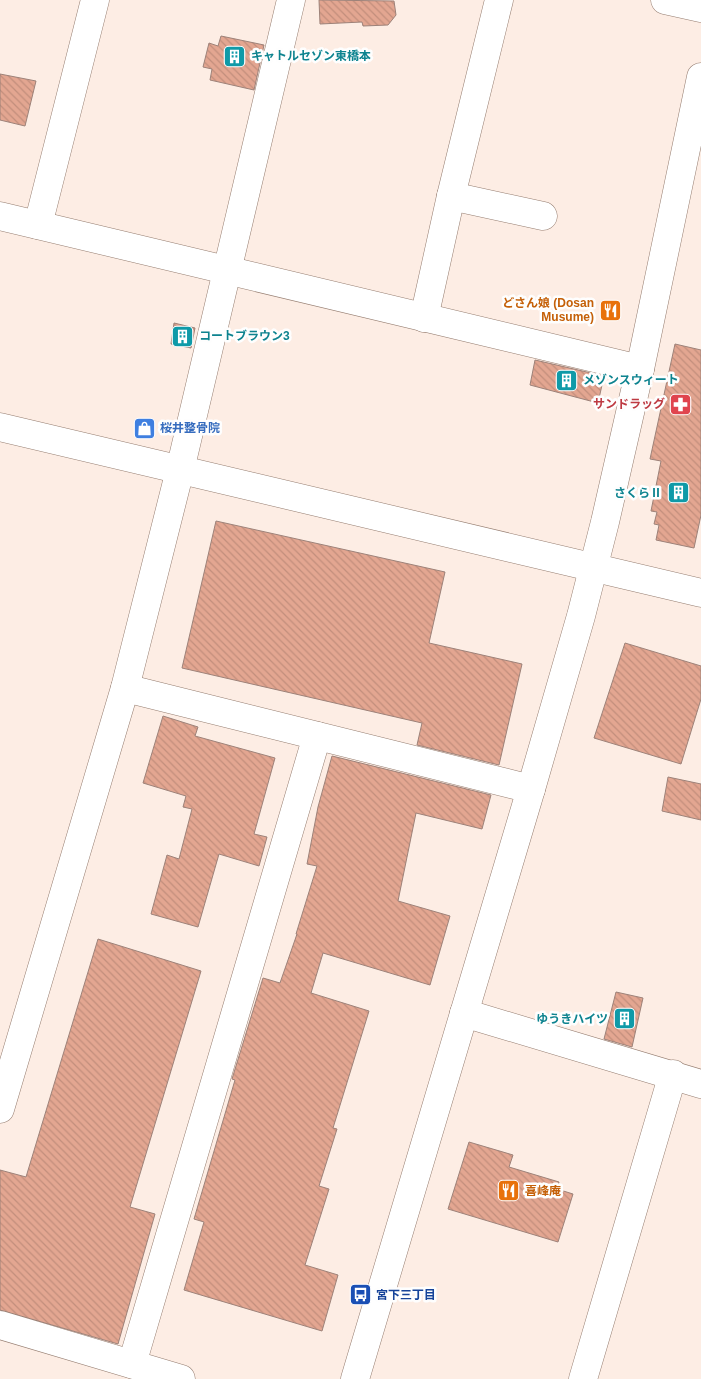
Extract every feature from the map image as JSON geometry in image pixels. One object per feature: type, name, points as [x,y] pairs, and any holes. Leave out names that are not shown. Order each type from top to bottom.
[{"type":"street","points":[[38,225],[95,0]]},
{"type":"street","points":[[0,1110],[125,688],[180,470],[291,0]]},
{"type":"street","points":[[424,318],[451,196],[500,0]]},
{"type":"street","points":[[665,0],[701,8]]},
{"type":"street","points":[[355,1379],[531,789],[594,568],[640,369],[701,77]]},
{"type":"street","points":[[451,196],[543,216]]},
{"type":"street","points":[[0,216],[640,369]]},
{"type":"street","points":[[0,427],[701,594]]},
{"type":"street","points":[[125,688],[531,789]]},
{"type":"street","points":[[132,1364],[317,736]]},
{"type":"street","points":[[464,1013],[673,1074],[701,1084]]},
{"type":"street","points":[[582,1379],[673,1074]]},
{"type":"street","points":[[0,1325],[181,1379]]},
{"type":"building","points":[[319,0],[394,1],[396,15],[388,25],[363,26],[362,22],[320,24]]},
{"type":"building","name":"キャトルセゾン東橋本","points":[[221,36],[264,45],[254,90],[210,80],[212,69],[203,67],[209,43],[218,46]]},
{"type":"building","points":[[0,74],[36,81],[25,126],[0,120]]},
{"type":"building","name":"コートブラウン3","points":[[174,323],[195,328],[191,348],[171,344]]},
{"type":"building","points":[[675,344],[701,350],[701,515],[694,548],[656,540],[659,525],[654,524],[657,512],[651,511],[661,461],[650,459]]},
{"type":"building","name":"メゾンスウィート","points":[[535,360],[604,376],[598,403],[530,385]]},
{"type":"building","points":[[216,521],[445,572],[429,643],[522,664],[499,765],[417,745],[422,723],[182,668]]},
{"type":"building","points":[[625,643],[701,666],[701,699],[681,764],[594,738]]},
{"type":"building","points":[[163,716],[198,727],[195,736],[275,758],[254,834],[267,837],[259,866],[219,854],[198,927],[151,914],[167,855],[179,859],[192,809],[183,807],[186,796],[143,783]]},
{"type":"building","points":[[332,756],[491,795],[482,829],[416,813],[398,901],[450,916],[430,985],[323,953],[311,993],[369,1011],[333,1128],[337,1129],[319,1186],[329,1189],[305,1265],[338,1275],[322,1331],[184,1290],[204,1222],[194,1219],[235,1080],[232,1079],[263,978],[280,983],[317,866],[307,864],[318,807]]},
{"type":"building","points":[[668,777],[701,784],[701,820],[662,811]]},
{"type":"building","points":[[98,939],[201,971],[130,1207],[155,1214],[118,1344],[0,1310],[0,1170],[26,1177]]},
{"type":"building","name":"ゆうきハイツ","points":[[616,992],[643,998],[632,1047],[604,1039]]},
{"type":"building","name":"喜峰庵","points":[[469,1142],[513,1155],[509,1167],[559,1182],[557,1189],[573,1194],[558,1242],[448,1209]]},
{"type":"place","name":"キャトルセゾン東橋本","points":[[235,56]]},
{"type":"place","name":"どさん娘 (Dosan Musume)","points":[[610,310]]},
{"type":"place","name":"コートブラウン3","points":[[183,336]]},
{"type":"place","name":"メゾンスウィート","points":[[567,380]]},
{"type":"place","name":"サンドラッグ","points":[[681,404]]},
{"type":"place","name":"桜井整骨院","points":[[144,428]]},
{"type":"place","name":"さくらⅡ","points":[[678,493]]},
{"type":"place","name":"ゆうきハイツ","points":[[624,1019]]},
{"type":"place","name":"喜峰庵","points":[[509,1191]]},
{"type":"place","name":"宮下三丁目","points":[[360,1295]]}]
